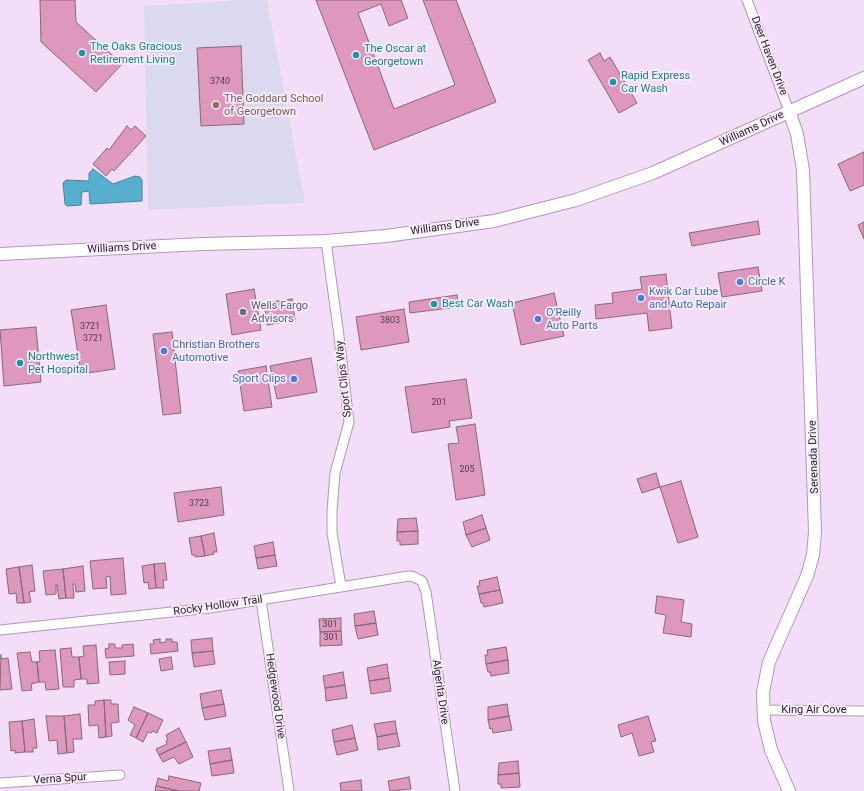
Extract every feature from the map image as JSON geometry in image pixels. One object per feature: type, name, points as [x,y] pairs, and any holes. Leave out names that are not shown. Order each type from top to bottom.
[{"type":"main road","name":"Williams Drive","points":[[0,254],[203,244],[326,241],[386,236],[494,221],[576,200],[653,174],[864,78]]},
{"type":"main road","name":"Serenada Drive","points":[[789,112],[797,134],[803,170],[815,532],[813,555],[807,576],[769,662],[763,692],[764,721],[771,750],[790,791]]},
{"type":"street","name":"Deer Haven Drive","points":[[747,0],[789,112]]},
{"type":"street","name":"Sport Clips Way","points":[[326,241],[349,422],[335,473],[332,511],[332,533],[341,586]]},
{"type":"street","name":"Rocky Hollow Trail","points":[[0,630],[117,619],[261,600],[409,576],[422,581],[426,592]]},
{"type":"street","name":"Algerita Drive","points":[[426,592],[455,791]]},
{"type":"street","name":"Hedgewood Drive","points":[[261,600],[289,791]]},
{"type":"street","name":"King Air Cove","points":[[764,710],[864,711]]},
{"type":"street","name":"Verna Spur","points":[[0,783],[120,775]]},
{"type":"shaded area","name":"The Goddard School of Georgetown","points":[[267,0],[305,203],[148,210],[144,6]]},
{"type":"water","points":[[93,169],[113,184],[135,176],[140,177],[142,180],[142,201],[90,204],[89,191],[82,192],[81,205],[67,206],[65,204],[63,183],[66,180],[89,181],[89,173]]},
{"type":"building","name":"The Oaks Gracious Retirement Living","points":[[40,0],[75,0],[76,22],[122,64],[96,92],[41,42]]},
{"type":"building","name":"The Oscar at Georgetown","points":[[316,0],[401,0],[408,18],[389,26],[381,4],[358,13],[394,109],[455,85],[423,0],[456,0],[496,102],[374,150]]},
{"type":"building","points":[[241,46],[244,124],[201,126],[197,48]]},
{"type":"building","name":"Rapid Express Car Wash","points":[[600,53],[604,61],[610,57],[637,103],[619,113],[588,60]]},
{"type":"building","points":[[127,126],[131,130],[135,126],[146,136],[114,171],[112,169],[106,176],[93,164],[107,148],[109,150]]},
{"type":"building","points":[[864,152],[864,185],[850,191],[838,164]]},
{"type":"building","points":[[758,221],[760,234],[692,246],[689,233]]},
{"type":"building","points":[[864,222],[864,239],[858,225]]},
{"type":"building","name":"Circle K","points":[[758,267],[762,291],[722,297],[718,273]]},
{"type":"building","name":"Kwik Car Lube and Auto Repair","points":[[666,274],[672,328],[649,331],[647,313],[596,319],[595,305],[613,303],[612,293],[642,289],[640,277]]},
{"type":"building","points":[[254,289],[261,330],[232,335],[226,294]]},
{"type":"building","name":"O'Reilly Auto Parts","points":[[554,293],[564,336],[521,345],[512,303]]},
{"type":"building","name":"Best Car Wash","points":[[457,295],[458,307],[410,313],[409,302]]},
{"type":"building","points":[[292,299],[295,320],[267,325],[264,303]]},
{"type":"building","points":[[106,305],[115,369],[81,374],[71,310]]},
{"type":"building","points":[[404,309],[409,342],[361,350],[356,317]]},
{"type":"building","name":"Northwest Pet Hospital","points":[[36,327],[41,382],[4,386],[0,330]]},
{"type":"building","points":[[172,332],[181,413],[163,415],[153,334]]},
{"type":"building","name":"Sport Clips","points":[[311,358],[317,392],[277,399],[270,366]]},
{"type":"building","points":[[266,366],[272,407],[244,411],[238,371]]},
{"type":"building","points":[[466,379],[472,418],[449,421],[450,427],[412,433],[405,387]]},
{"type":"building","points":[[475,424],[485,495],[456,500],[448,444],[459,443],[456,427]]},
{"type":"building","points":[[656,473],[660,487],[642,493],[637,479]]},
{"type":"building","points":[[681,481],[698,537],[678,543],[660,487]]},
{"type":"building","points":[[221,487],[224,515],[178,522],[174,493]]},
{"type":"building","points":[[482,515],[486,528],[466,535],[463,522]]},
{"type":"building","points":[[416,518],[418,531],[397,532],[398,519]]},
{"type":"building","points":[[486,528],[490,540],[472,547],[466,535]]},
{"type":"building","points":[[418,531],[418,544],[400,545],[400,541],[397,541],[397,532]]},
{"type":"building","points":[[214,533],[217,552],[213,552],[214,554],[205,556],[201,536]]},
{"type":"building","points":[[201,536],[205,556],[195,557],[195,555],[192,555],[189,538]]},
{"type":"building","points":[[273,542],[275,555],[256,558],[254,546]]},
{"type":"building","points":[[275,555],[277,566],[258,569],[256,558]]},
{"type":"building","points":[[123,558],[126,594],[111,595],[110,576],[106,577],[107,588],[93,589],[90,561]]},
{"type":"building","points":[[165,563],[167,580],[163,580],[164,588],[156,588],[154,564]]},
{"type":"building","points":[[154,564],[156,588],[149,589],[148,582],[144,583],[142,566]]},
{"type":"building","points":[[32,565],[35,591],[29,592],[31,602],[24,603],[19,567]]},
{"type":"building","points":[[83,566],[85,591],[76,592],[75,584],[73,584],[74,598],[66,598],[63,569]]},
{"type":"building","points":[[19,567],[24,603],[17,603],[16,593],[9,594],[6,569]]},
{"type":"building","points":[[63,569],[66,598],[59,599],[57,585],[56,594],[46,595],[43,571]]},
{"type":"building","points":[[497,577],[500,590],[479,594],[477,586],[480,586],[479,581]]},
{"type":"building","points":[[500,590],[503,603],[484,607],[483,603],[481,603],[479,594]]},
{"type":"building","points":[[657,596],[684,600],[681,622],[692,624],[691,637],[663,633],[666,615],[655,613]]},
{"type":"building","points":[[374,611],[376,623],[355,626],[354,614]]},
{"type":"building","points":[[341,618],[341,631],[320,632],[319,619]]},
{"type":"building","points":[[376,623],[378,635],[358,639],[355,626]]},
{"type":"building","points":[[341,631],[342,645],[320,646],[320,632]]},
{"type":"building","points":[[212,638],[213,651],[192,653],[191,640]]},
{"type":"building","points":[[160,639],[160,643],[166,642],[166,639],[172,639],[172,642],[177,642],[178,651],[151,654],[150,644],[154,644],[153,640]]},
{"type":"building","points":[[109,644],[115,644],[115,648],[122,648],[122,645],[133,644],[134,656],[106,658],[105,649],[109,648]]},
{"type":"building","points":[[96,645],[99,683],[87,684],[87,679],[81,679],[79,657],[84,656],[83,646]]},
{"type":"building","points":[[506,647],[508,660],[486,664],[485,655],[488,655],[487,650]]},
{"type":"building","points":[[71,648],[72,657],[79,657],[81,679],[74,680],[74,687],[63,687],[60,649]]},
{"type":"building","points":[[55,650],[59,689],[46,690],[45,682],[39,682],[37,662],[40,661],[39,651]]},
{"type":"building","points":[[213,651],[215,664],[194,667],[192,653]]},
{"type":"building","points":[[30,652],[32,662],[37,662],[39,682],[31,684],[32,690],[22,691],[17,653]]},
{"type":"building","points":[[1,655],[1,659],[8,658],[12,689],[0,690]]},
{"type":"building","points":[[171,657],[173,669],[161,671],[159,659]]},
{"type":"building","points":[[508,660],[509,673],[491,676],[490,672],[488,672],[486,664]]},
{"type":"building","points":[[125,661],[125,674],[110,675],[109,662]]},
{"type":"building","points":[[387,664],[389,678],[369,681],[367,668]]},
{"type":"building","points":[[343,672],[345,685],[325,688],[323,676]]},
{"type":"building","points":[[389,678],[391,691],[371,694],[369,681]]},
{"type":"building","points":[[345,685],[347,698],[326,701],[325,688]]},
{"type":"building","points":[[221,690],[224,704],[202,708],[200,694]]},
{"type":"building","points":[[104,700],[106,737],[99,738],[98,725],[89,726],[88,705],[95,705],[95,701]]},
{"type":"building","points":[[104,700],[111,700],[111,704],[118,704],[119,722],[111,723],[112,736],[106,737]]},
{"type":"building","points":[[224,704],[226,716],[205,720],[202,708]]},
{"type":"building","points":[[507,704],[509,716],[488,720],[488,707]]},
{"type":"building","points":[[134,707],[148,713],[136,738],[130,735],[135,725],[128,720]]},
{"type":"building","points":[[148,713],[163,720],[157,733],[153,731],[151,733],[148,732],[143,742],[136,738]]},
{"type":"building","points":[[80,714],[82,739],[73,739],[74,752],[67,753],[64,716]]},
{"type":"building","points":[[46,716],[64,716],[67,753],[58,754],[57,740],[49,741]]},
{"type":"building","points":[[509,716],[512,730],[493,733],[492,728],[490,729],[488,720]]},
{"type":"building","points":[[648,716],[656,741],[651,742],[654,752],[639,756],[632,733],[621,737],[618,725]]},
{"type":"building","points":[[34,719],[37,748],[33,748],[33,752],[25,752],[22,721]]},
{"type":"building","points":[[22,721],[25,752],[15,753],[15,750],[11,751],[9,722]]},
{"type":"building","points":[[395,721],[397,733],[377,737],[374,724]]},
{"type":"building","points":[[352,725],[355,738],[334,742],[332,730]]},
{"type":"building","points":[[179,728],[186,742],[159,755],[156,749],[167,744],[166,741],[168,740],[166,735]]},
{"type":"building","points":[[397,733],[400,746],[378,750],[377,737]]},
{"type":"building","points":[[355,738],[358,750],[337,755],[334,742]]},
{"type":"building","points":[[186,742],[193,757],[179,764],[174,757],[163,762],[159,755]]},
{"type":"building","points":[[230,748],[232,760],[210,764],[208,751]]},
{"type":"building","points":[[232,760],[234,773],[212,776],[210,764]]},
{"type":"building","points":[[518,761],[519,773],[498,775],[499,763]]},
{"type":"building","points":[[519,773],[520,787],[501,788],[501,784],[498,784],[498,775]]},
{"type":"building","points":[[169,776],[201,783],[199,791],[179,791],[156,786],[158,778],[168,781]]},
{"type":"building","points":[[409,777],[411,789],[390,791],[388,781]]},
{"type":"building","points":[[361,780],[362,791],[341,791],[340,783]]},
{"type":"building","points":[[156,786],[179,791],[155,791]]},
{"type":"place","name":"The Oaks Gracious Retirement Living","points":[[82,53]]},
{"type":"place","name":"The Oscar at Georgetown","points":[[356,55]]},
{"type":"place","name":"Rapid Express Car Wash","points":[[613,82]]},
{"type":"place","name":"The Goddard School of Georgetown","points":[[216,105]]},
{"type":"place","name":"Circle K","points":[[740,282]]},
{"type":"place","name":"Kwik Car Lube and Auto Repair","points":[[641,298]]},
{"type":"place","name":"Best Car Wash","points":[[434,304]]},
{"type":"place","name":"Wells Fargo Advisors","points":[[243,312]]},
{"type":"place","name":"O'Reilly Auto Parts","points":[[538,319]]},
{"type":"place","name":"Christian Brothers Automotive","points":[[164,351]]},
{"type":"place","name":"Northwest Pet Hospital","points":[[20,363]]},
{"type":"place","name":"Sport Clips","points":[[294,379]]}]
